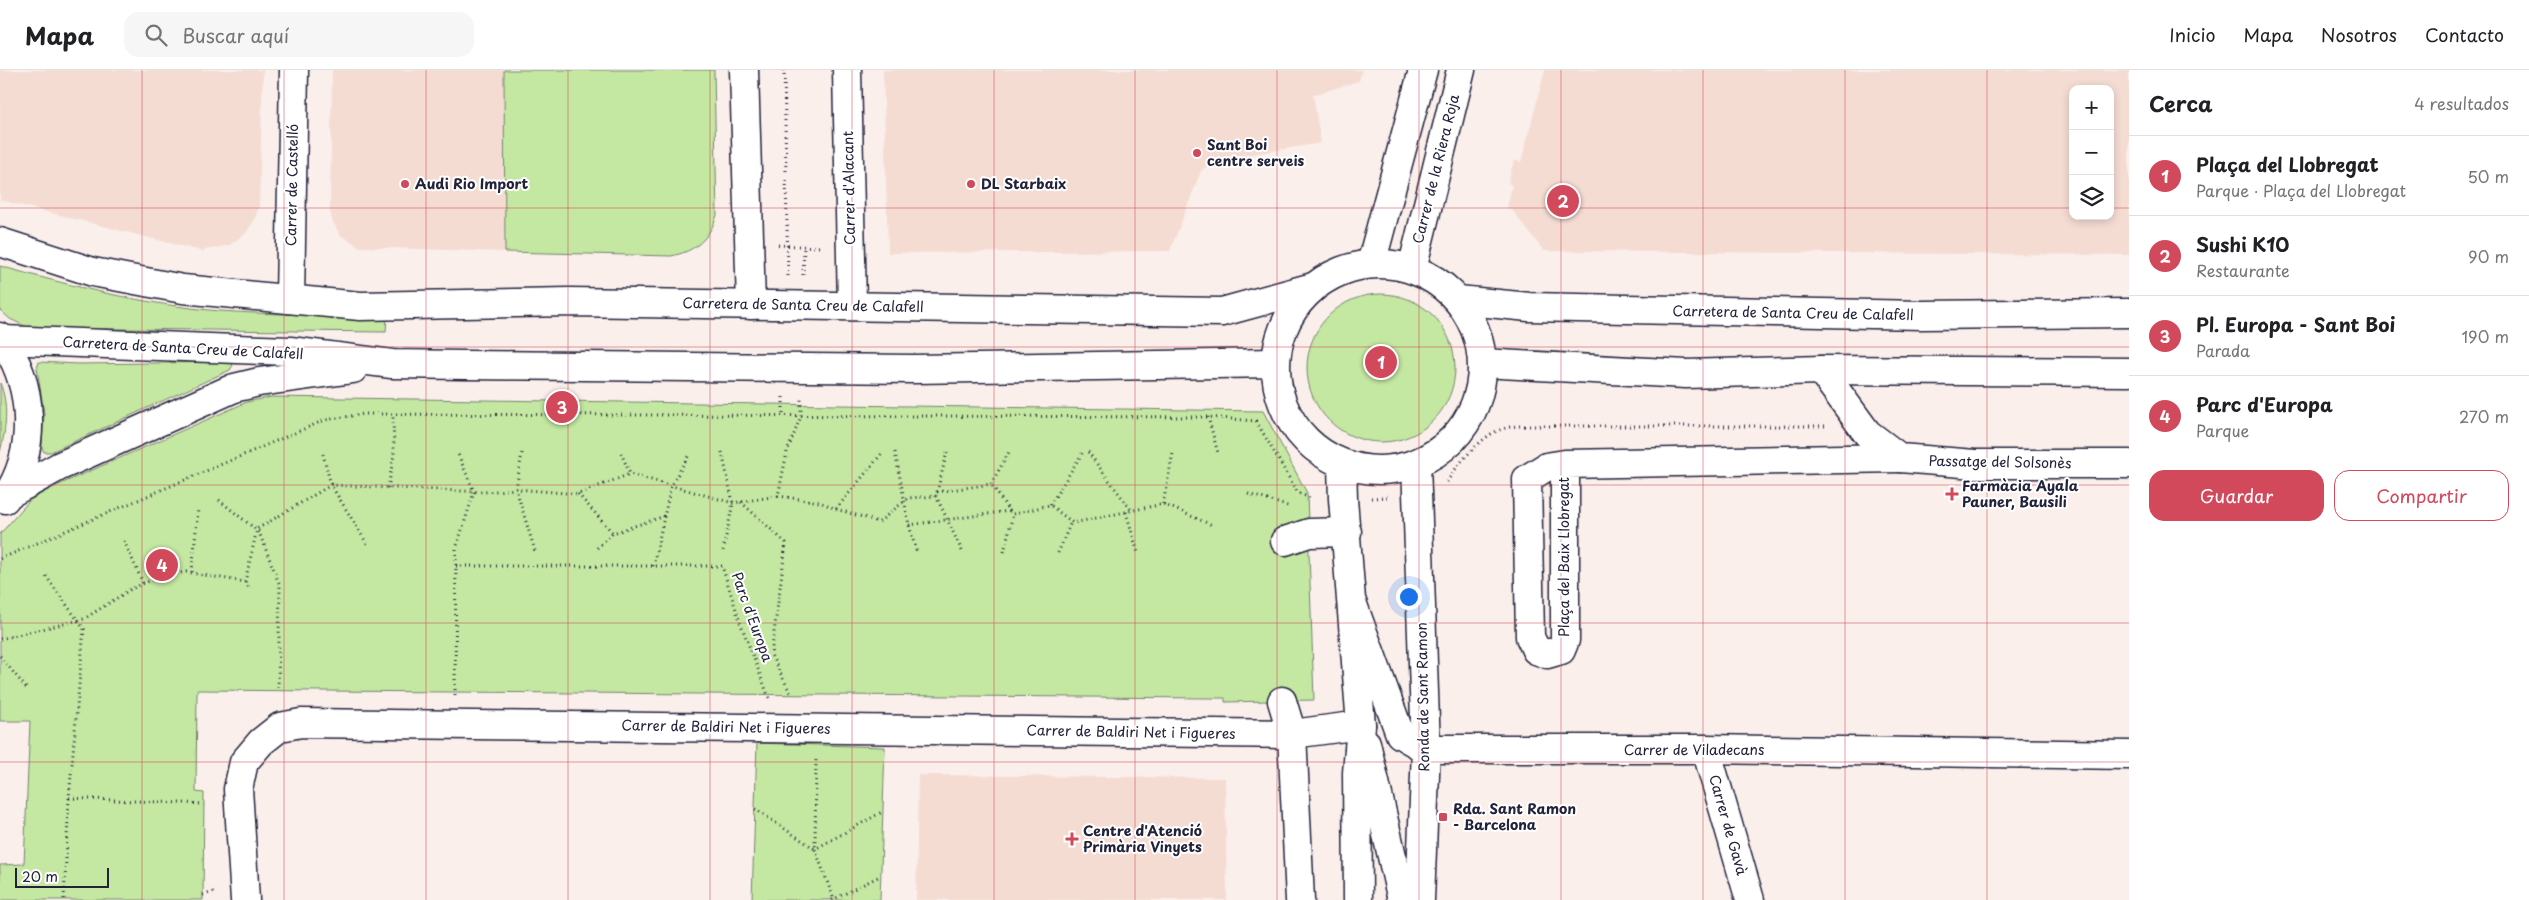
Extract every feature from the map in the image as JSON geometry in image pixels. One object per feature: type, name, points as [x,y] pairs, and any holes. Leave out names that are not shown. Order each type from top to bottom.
[{"type":"street","name":"Carrer de Castelló","points":[[290,300],[294,70]]},
{"type":"street","points":[[744,70],[751,305]]},
{"type":"street","name":"Carrer d'Alacant","points":[[847,70],[852,306]]},
{"type":"street","points":[[1371,264],[1423,70]]},
{"type":"street","name":"Carrer de la Riera Roja","points":[[1412,269],[1461,70]]},
{"type":"street","name":"Carretera de Santa Creu de Calafell","points":[[0,242],[93,272],[183,289],[360,306],[569,302],[1222,312],[1312,287]]},
{"type":"street","points":[[1371,264],[1412,269],[1436,280],[1458,300],[1475,327],[1483,363],[1478,400],[1460,431],[1429,458],[1416,464],[1376,470],[1342,464],[1324,455],[1292,422],[1280,399],[1275,363],[1282,330],[1290,314],[1312,287],[1339,271],[1371,264]]},
{"type":"street","name":"Carretera de Santa Creu de Calafell","points":[[1458,300],[1529,307],[1892,315],[2129,313]]},
{"type":"street","name":"Carretera de Santa Creu de Calafell","points":[[1,338],[290,351],[392,364],[914,369],[1275,363]]},
{"type":"street","points":[[1,338],[21,377],[28,417],[24,458],[4,501]]},
{"type":"street","points":[[1483,363],[1686,374],[1821,370],[2129,372]]},
{"type":"street","name":"Carretera de Santa Creu de Calafell","points":[[4,501],[60,466],[234,388],[259,382],[392,364]]},
{"type":"street","points":[[1821,370],[1868,433],[1900,458]]},
{"type":"street","name":"Passatge del Solsonès","points":[[1564,464],[1900,458],[1975,464],[2129,464]]},
{"type":"street","points":[[1342,464],[1362,725],[1402,900]]},
{"type":"street","name":"Ronda de Sant Ramon","points":[[1416,464],[1426,749],[1420,900]]},
{"type":"street","name":"Plaça del Baix Llobregat","points":[[1564,464],[1565,640],[1561,650],[1547,654],[1536,650],[1530,637],[1527,479],[1546,466],[1564,464]]},
{"type":"street","points":[[1285,541],[1309,533],[1347,532]]},
{"type":"street","name":"Carrer de Viladecans","points":[[1353,606],[1400,734],[1426,749],[1706,749],[2129,755]]},
{"type":"street","points":[[1282,701],[1292,734],[1300,900]]},
{"type":"street","name":"Carrer de Baldiri Net i Figueres","points":[[245,900],[238,789],[244,762],[261,742],[280,727],[310,723],[1292,734],[1362,725]]},
{"type":"street","points":[[1358,900],[1357,773],[1362,725]]},
{"type":"street","name":"Carrer de Gavà","points":[[1706,749],[1750,900]]},
{"type":"path","points":[[784,70],[788,279]]},
{"type":"path","points":[[770,244],[829,247]]},
{"type":"path","points":[[803,284],[804,246]]},
{"type":"path","points":[[778,496],[787,452],[801,416],[801,398]]},
{"type":"path","points":[[783,400],[783,415]]},
{"type":"path","points":[[0,560],[325,420],[364,414],[1208,417],[1218,453]]},
{"type":"path","points":[[388,488],[394,454],[392,414]]},
{"type":"path","points":[[722,452],[733,503],[723,551]]},
{"type":"path","points":[[836,509],[884,452]]},
{"type":"path","points":[[895,452],[909,525],[917,554]]},
{"type":"path","points":[[947,452],[936,494],[963,553]]},
{"type":"path","points":[[991,484],[1009,452]]},
{"type":"path","points":[[1013,514],[1050,505],[1083,452]]},
{"type":"path","points":[[1088,452],[1132,511]]},
{"type":"path","points":[[653,566],[671,486],[690,453]]},
{"type":"path","points":[[1163,504],[1173,453]]},
{"type":"path","points":[[323,454],[331,485],[369,547]]},
{"type":"path","points":[[455,691],[456,549],[474,492],[458,454]]},
{"type":"path","points":[[522,454],[516,489],[535,550]]},
{"type":"path","points":[[621,454],[630,474]]},
{"type":"path","points":[[249,588],[245,582],[256,529],[331,485],[474,492],[516,489],[578,494],[630,474],[733,503],[778,496],[820,502],[879,522],[908,498],[991,484]]},
{"type":"path","points":[[991,484],[1013,514]]},
{"type":"path","points":[[578,494],[613,533]]},
{"type":"path","points":[[1248,494],[1295,508]]},
{"type":"path","points":[[219,500],[256,529],[280,586],[278,690]]},
{"type":"path","points":[[740,502],[786,543],[771,655],[791,694]]},
{"type":"path","points":[[1050,505],[1073,524],[1163,504],[1212,525]]},
{"type":"path","points":[[192,572],[198,510]]},
{"type":"path","points":[[909,525],[1009,511]]},
{"type":"path","points":[[1126,512],[1138,553]]},
{"type":"path","points":[[1004,552],[1013,514]]},
{"type":"path","points":[[597,548],[613,533],[665,516]]},
{"type":"path","points":[[1058,553],[1071,522]]},
{"type":"path","points":[[124,540],[143,584]]},
{"type":"path","name":"Parc d'Europa","points":[[456,566],[722,566],[740,622],[769,694],[771,727]]},
{"type":"path","points":[[0,640],[84,618],[106,604],[161,576],[192,572],[245,582]]},
{"type":"path","points":[[46,576],[84,629],[69,798],[64,900]]},
{"type":"path","points":[[0,656],[27,689]]},
{"type":"path","points":[[816,754],[815,849],[832,899],[880,876]]},
{"type":"path","points":[[69,798],[204,804]]},
{"type":"path","points":[[755,809],[815,849]]},
{"type":"path","points":[[815,849],[882,812]]},
{"type":"shaded area","points":[[0,70],[263,70],[259,208],[252,224],[246,233],[230,245],[201,251],[0,200]]},
{"type":"shaded area","points":[[332,70],[504,70],[505,252],[360,247],[340,235],[332,220],[330,210]]},
{"type":"shaded area","points":[[883,70],[1362,70],[1359,81],[1313,95],[1321,143],[1215,160],[1201,171],[1170,251],[888,253]]},
{"type":"shaded area","points":[[1545,70],[2129,70],[2129,255],[1544,251],[1511,209],[1507,208],[1512,185],[1508,183],[1514,160],[1521,162]]},
{"type":"shaded area","name":"Centre d'Atenció Primària Vinyets","points":[[918,775],[1225,778],[1227,900],[916,900]]},
{"type":"green space","points":[[504,70],[714,70],[717,215],[706,237],[688,251],[671,256],[505,252]]},
{"type":"green space","points":[[0,266],[109,294],[192,308],[304,315],[387,316],[386,332],[29,328],[10,319],[0,310]]},
{"type":"green space","points":[[1381,294],[1396,295],[1409,299],[1434,315],[1450,340],[1454,353],[1454,383],[1450,396],[1434,421],[1409,437],[1396,441],[1381,442],[1366,441],[1353,437],[1328,421],[1312,396],[1308,383],[1307,368],[1308,353],[1312,340],[1328,315],[1353,299],[1366,295]]},
{"type":"green space","points":[[39,362],[78,364],[230,362],[233,365],[230,370],[51,452],[44,452],[42,448],[44,413],[37,368]]},
{"type":"green space","points":[[0,383],[5,400],[6,418],[0,452]]},
{"type":"green space","points":[[271,397],[1263,411],[1307,493],[1314,700],[1225,702],[1225,698],[197,690],[196,792],[204,793],[203,900],[0,900],[0,865],[24,864],[30,721],[0,721],[0,534],[30,500],[56,486],[247,402]]},
{"type":"green space","points":[[757,743],[885,747],[880,900],[752,900]]},
{"type":"place","name":"Sant Boi centre serveis","points":[[1197,153]]},
{"type":"place","name":"Audi Rio Import","points":[[405,184]]},
{"type":"place","name":"DL Starbaix","points":[[971,184]]},
{"type":"place","name":"Sushi K10","points":[[1563,201]]},
{"type":"place","name":"Plaça del Llobregat","points":[[1381,362]]},
{"type":"place","name":"Pl. Europa - Sant Boi","points":[[562,407]]},
{"type":"place","name":"Farmàcia Ayala Pauner, Bausili","points":[[1952,494]]},
{"type":"place","name":"Parc d'Europa","points":[[162,565]]},
{"type":"place","name":"Rda. Sant Ramon - Barcelona","points":[[1443,817]]},
{"type":"place","name":"Centre d'Atenció Primària Vinyets","points":[[1072,839]]}]
